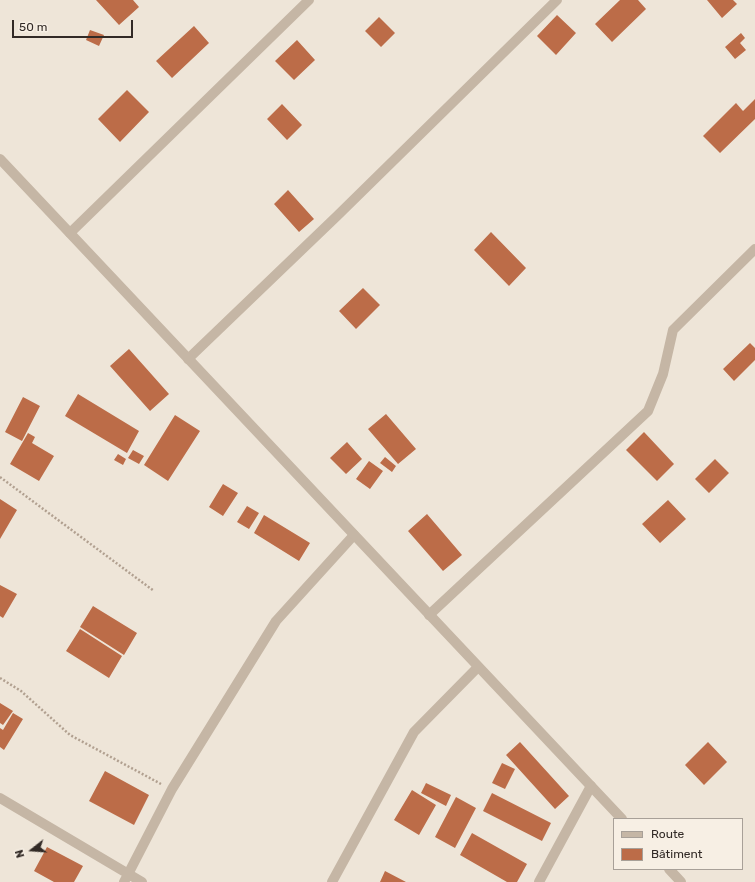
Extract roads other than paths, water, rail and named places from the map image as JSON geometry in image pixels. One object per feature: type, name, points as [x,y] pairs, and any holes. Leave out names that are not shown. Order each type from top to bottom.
[{"type":"street","points":[[70,233],[309,0]]},
{"type":"street","points":[[188,359],[337,216],[557,0]]},
{"type":"street","points":[[0,159],[621,818]]},
{"type":"street","points":[[429,615],[648,411],[663,374],[673,330],[755,249]]},
{"type":"street","points":[[126,878],[172,790],[276,621],[354,535]]},
{"type":"street","points":[[332,882],[414,732],[478,667]]},
{"type":"street","points":[[539,882],[591,786]]},
{"type":"street","points":[[0,798],[126,878],[142,882]]},
{"type":"street","points":[[670,870],[681,882]]}]
